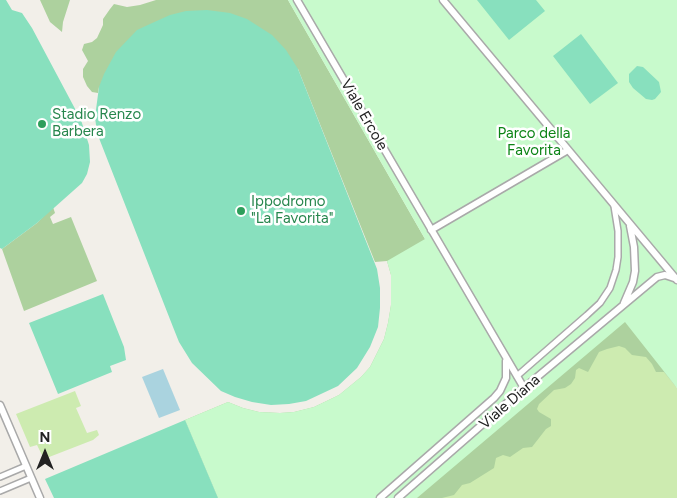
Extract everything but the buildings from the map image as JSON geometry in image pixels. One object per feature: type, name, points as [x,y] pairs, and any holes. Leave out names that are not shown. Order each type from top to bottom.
[{"type":"street","name":"Viale Ercole","points":[[297,0],[524,388]]},
{"type":"street","name":"Viale Diana","points":[[443,0],[677,280]]},
{"type":"street","points":[[431,230],[568,150]]},
{"type":"street","name":"Viale Diana","points":[[517,376],[600,303],[610,288],[618,257],[617,217],[613,204]]},
{"type":"street","name":"Viale Diana","points":[[622,307],[630,293],[634,271],[634,248],[629,222]]},
{"type":"street","name":"Viale Diana","points":[[398,498],[524,388],[661,275],[677,280]]},
{"type":"street","name":"Viale Diana","points":[[380,498],[494,398],[506,378],[507,364],[505,355]]},
{"type":"street","points":[[0,406],[40,498]]},
{"type":"street","points":[[0,477],[26,466]]},
{"type":"street","points":[[0,491],[31,478]]},
{"type":"green space","name":"Stadio Renzo Barbera","points":[[0,0],[6,0],[12,10],[22,13],[32,28],[81,120],[89,145],[90,162],[82,183],[37,223],[2,249],[0,248]]},
{"type":"green space","points":[[40,0],[70,0],[62,32],[50,22]]},
{"type":"green space","points":[[156,0],[288,0],[425,239],[464,295],[218,498],[185,420],[228,402],[259,412],[280,413],[314,407],[339,395],[370,367],[384,339],[391,305],[391,275],[387,261],[375,262],[298,69],[99,87],[98,93],[92,92],[83,77],[83,69],[88,61],[82,50],[84,44],[92,42],[97,38],[103,25],[103,19],[114,4],[127,7]]},
{"type":"green space","name":"Parco della Favorita","points":[[288,0],[677,0],[677,388],[625,322],[417,498],[218,498],[185,420],[228,402],[259,412],[280,413],[314,407],[339,395],[370,367],[384,339],[391,305],[391,275],[387,261],[425,239]]},
{"type":"green space","points":[[477,0],[536,0],[545,11],[509,40]]},
{"type":"green space","name":"Ippodromo \"La Favorita\"","points":[[207,10],[230,13],[247,19],[272,35],[286,50],[298,69],[377,269],[380,288],[380,308],[378,327],[370,347],[357,368],[338,386],[306,401],[271,405],[235,397],[221,391],[192,363],[179,342],[97,133],[95,117],[99,87],[116,52],[137,30],[170,15],[186,11]]},
{"type":"green space","points":[[581,34],[618,83],[590,104],[553,56]]},
{"type":"green space","points":[[637,66],[643,67],[659,82],[661,92],[655,99],[646,99],[629,82],[629,74]]},
{"type":"green space","points":[[53,207],[55,213],[50,217],[53,224],[71,217],[97,281],[24,311],[2,249],[37,223]]},
{"type":"green space","points":[[103,294],[124,347],[126,360],[110,366],[112,372],[58,394],[29,323]]},
{"type":"green space","points":[[631,306],[677,388],[664,372],[656,372],[646,357],[632,355],[625,348],[619,346],[599,352],[588,372],[579,368],[576,370],[575,378],[571,384],[565,388],[554,390],[539,404],[537,409],[551,419],[551,426],[546,429],[532,447],[523,448],[510,457],[503,455],[496,458],[494,468],[470,483],[462,485],[454,495],[442,498],[404,498]]},
{"type":"green space","points":[[625,322],[677,388],[677,498],[417,498]]},
{"type":"green space","points":[[75,391],[81,406],[76,408],[87,433],[97,430],[99,435],[93,440],[44,459],[37,445],[30,447],[16,414]]},
{"type":"green space","points":[[185,420],[218,498],[54,498],[45,479]]},
{"type":"water","points":[[163,369],[180,410],[159,418],[142,377]]},
{"type":"place","name":"Stadio Renzo Barbera","points":[[42,124]]},
{"type":"place","name":"Ippodromo \"La Favorita\"","points":[[241,211]]}]
